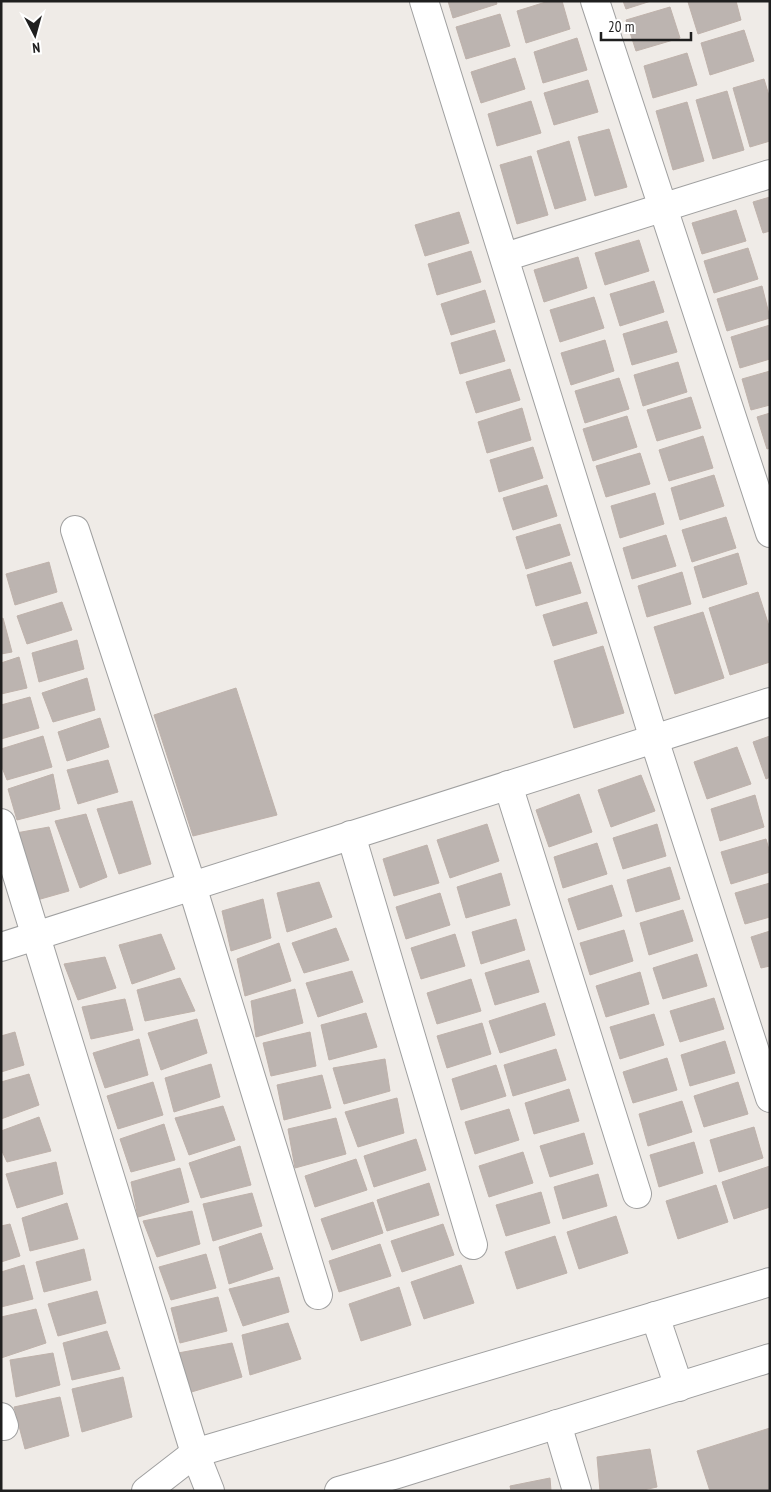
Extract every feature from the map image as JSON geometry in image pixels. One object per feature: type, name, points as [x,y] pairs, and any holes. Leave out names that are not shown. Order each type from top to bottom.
[{"type":"street","points":[[424,1],[654,739],[770,1098]]},
{"type":"street","points":[[595,1],[770,534]]},
{"type":"street","points":[[505,257],[770,174]]},
{"type":"street","points":[[75,530],[192,886],[318,1296]]},
{"type":"street","points":[[1,947],[770,702]]},
{"type":"street","points":[[508,785],[637,1194]]},
{"type":"street","points":[[1,823],[195,1453],[210,1491]]},
{"type":"street","points":[[351,835],[473,1245]]},
{"type":"street","points":[[146,1491],[195,1453],[770,1282]]},
{"type":"street","points":[[655,1316],[679,1387]]},
{"type":"street","points":[[338,1491],[406,1472],[770,1358]]},
{"type":"street","points":[[557,1424],[577,1491]]},
{"type":"building","points":[[448,1],[496,1],[497,4],[453,18]]},
{"type":"building","points":[[549,1],[562,1],[570,29],[526,43],[517,11]]},
{"type":"building","points":[[623,1],[651,1],[626,9]]},
{"type":"building","points":[[736,1],[741,20],[698,34],[688,2]]},
{"type":"building","points":[[670,7],[680,38],[636,51],[626,20]]},
{"type":"building","points":[[500,14],[510,46],[466,59],[456,27]]},
{"type":"building","points":[[744,30],[754,61],[710,75],[701,43]]},
{"type":"building","points":[[577,38],[587,70],[543,83],[534,52]]},
{"type":"building","points":[[687,53],[697,85],[653,98],[644,66]]},
{"type":"building","points":[[515,58],[525,89],[481,103],[471,72]]},
{"type":"building","points":[[764,79],[770,99],[770,141],[750,147],[733,88]]},
{"type":"building","points":[[588,80],[598,112],[554,125],[544,93]]},
{"type":"building","points":[[727,91],[744,150],[713,159],[696,100]]},
{"type":"building","points":[[531,101],[541,133],[497,146],[488,114]]},
{"type":"building","points":[[687,102],[704,161],[673,170],[656,111]]},
{"type":"building","points":[[609,129],[627,187],[595,196],[578,137]]},
{"type":"building","points":[[569,141],[586,200],[555,209],[537,151]]},
{"type":"building","points":[[531,156],[548,215],[517,224],[500,165]]},
{"type":"building","points":[[770,197],[770,231],[763,233],[753,202]]},
{"type":"building","points":[[736,210],[746,241],[702,254],[692,223]]},
{"type":"building","points":[[459,212],[469,243],[425,256],[415,225]]},
{"type":"building","points":[[639,240],[649,271],[605,285],[595,253]]},
{"type":"building","points":[[748,248],[758,279],[714,293],[704,261]]},
{"type":"building","points":[[471,251],[481,282],[437,295],[428,264]]},
{"type":"building","points":[[578,257],[587,288],[544,302],[534,270]]},
{"type":"building","points":[[654,281],[664,312],[620,326],[610,294]]},
{"type":"building","points":[[762,286],[770,318],[727,331],[717,299]]},
{"type":"building","points":[[485,290],[495,322],[451,335],[441,304]]},
{"type":"building","points":[[594,297],[604,328],[560,342],[550,310]]},
{"type":"building","points":[[667,321],[677,352],[632,365],[623,334]]},
{"type":"building","points":[[770,325],[770,359],[740,368],[731,337]]},
{"type":"building","points":[[495,330],[505,361],[460,374],[451,343]]},
{"type":"building","points":[[605,340],[614,371],[571,385],[561,353]]},
{"type":"building","points":[[678,362],[687,392],[643,406],[634,375]]},
{"type":"building","points":[[510,369],[520,400],[476,413],[466,382]]},
{"type":"building","points":[[770,371],[770,405],[751,410],[742,379]]},
{"type":"building","points":[[619,378],[629,409],[585,423],[575,391]]},
{"type":"building","points":[[691,397],[701,428],[657,441],[647,410]]},
{"type":"building","points":[[522,408],[531,440],[487,453],[478,422]]},
{"type":"building","points":[[770,413],[770,448],[767,449],[757,417]]},
{"type":"building","points":[[627,416],[637,447],[593,461],[583,429]]},
{"type":"building","points":[[703,436],[713,468],[669,481],[659,450]]},
{"type":"building","points":[[533,447],[543,478],[499,492],[490,460]]},
{"type":"building","points":[[640,453],[650,484],[606,497],[596,466]]},
{"type":"building","points":[[714,475],[724,506],[680,520],[671,488]]},
{"type":"building","points":[[547,485],[557,516],[513,530],[503,498]]},
{"type":"building","points":[[655,493],[664,524],[620,538],[611,506]]},
{"type":"building","points":[[726,517],[736,548],[692,562],[682,530]]},
{"type":"building","points":[[560,524],[570,555],[526,569],[516,537]]},
{"type":"building","points":[[666,535],[676,566],[632,579],[623,548]]},
{"type":"building","points":[[738,553],[747,584],[703,598],[694,567]]},
{"type":"building","points":[[49,562],[57,592],[15,605],[6,574]]},
{"type":"building","points":[[571,562],[581,593],[536,606],[527,575]]},
{"type":"building","points":[[682,572],[691,604],[647,617],[638,586]]},
{"type":"building","points":[[758,592],[770,629],[770,662],[730,675],[709,608]]},
{"type":"building","points":[[62,602],[72,630],[27,644],[17,616]]},
{"type":"building","points":[[587,602],[597,633],[553,646],[543,615]]},
{"type":"building","points":[[703,612],[724,678],[675,694],[654,627]]},
{"type":"building","points":[[3,618],[12,652],[1,654],[1,619]]},
{"type":"building","points":[[77,640],[84,669],[39,682],[32,653]]},
{"type":"building","points":[[603,646],[624,713],[574,728],[554,661]]},
{"type":"building","points":[[19,657],[27,688],[1,694],[1,663]]},
{"type":"building","points":[[87,678],[95,710],[53,722],[42,693]]},
{"type":"building","points":[[236,688],[277,815],[193,836],[154,715]]},
{"type":"building","points":[[30,697],[39,728],[1,739],[1,705]]},
{"type":"building","points":[[100,718],[109,747],[67,761],[58,732]]},
{"type":"building","points":[[43,736],[52,767],[7,780],[1,765],[1,749]]},
{"type":"building","points":[[770,736],[770,777],[766,779],[753,742]]},
{"type":"building","points":[[737,747],[751,784],[707,799],[694,762]]},
{"type":"building","points":[[108,760],[118,792],[78,804],[67,770]]},
{"type":"building","points":[[53,774],[60,809],[17,820],[8,789]]},
{"type":"building","points":[[641,775],[655,811],[611,827],[598,790]]},
{"type":"building","points":[[579,794],[592,832],[549,847],[536,810]]},
{"type":"building","points":[[755,795],[764,827],[720,841],[711,809]]},
{"type":"building","points":[[132,801],[151,864],[119,874],[97,809]]},
{"type":"building","points":[[86,814],[107,877],[80,888],[55,821]]},
{"type":"building","points":[[487,824],[499,861],[450,878],[437,840]]},
{"type":"building","points":[[657,824],[666,856],[623,869],[613,838]]},
{"type":"building","points":[[49,827],[69,891],[37,900],[16,833]]},
{"type":"building","points":[[766,839],[770,853],[770,872],[731,884],[721,852]]},
{"type":"building","points":[[597,843],[607,874],[563,888],[554,857]]},
{"type":"building","points":[[427,845],[439,883],[394,896],[383,859]]},
{"type":"building","points":[[670,867],[680,899],[636,912],[627,880]]},
{"type":"building","points":[[501,873],[510,905],[466,918],[457,887]]},
{"type":"building","points":[[319,882],[332,917],[287,932],[277,893]]},
{"type":"building","points":[[770,883],[770,917],[745,924],[735,893]]},
{"type":"building","points":[[612,885],[622,916],[578,930],[568,899]]},
{"type":"building","points":[[440,893],[450,925],[406,939],[396,907]]},
{"type":"building","points":[[263,899],[271,938],[231,951],[222,911]]},
{"type":"building","points":[[683,910],[693,941],[649,955],[640,923]]},
{"type":"building","points":[[516,919],[525,950],[481,964],[472,932]]},
{"type":"building","points":[[336,928],[349,960],[304,973],[292,943]]},
{"type":"building","points":[[624,930],[633,961],[590,975],[580,943]]},
{"type":"building","points":[[770,931],[770,966],[761,968],[751,937]]},
{"type":"building","points":[[161,934],[175,969],[132,984],[119,945]]},
{"type":"building","points":[[455,934],[465,966],[421,979],[411,948]]},
{"type":"building","points":[[279,943],[291,981],[245,996],[237,959]]},
{"type":"building","points":[[697,954],[707,986],[663,999],[653,968]]},
{"type":"building","points":[[105,957],[116,988],[78,1000],[64,964]]},
{"type":"building","points":[[529,960],[539,992],[495,1005],[485,973]]},
{"type":"building","points":[[352,971],[363,1002],[318,1017],[306,983]]},
{"type":"building","points":[[640,972],[649,1004],[606,1017],[596,986]]},
{"type":"building","points":[[180,978],[195,1011],[145,1021],[137,990]]},
{"type":"building","points":[[471,979],[481,1011],[437,1024],[427,993]]},
{"type":"building","points":[[295,989],[303,1023],[256,1037],[251,1001]]},
{"type":"building","points":[[714,998],[724,1029],[680,1042],[670,1011]]},
{"type":"building","points":[[125,999],[133,1030],[91,1039],[82,1007]]},
{"type":"building","points":[[545,1003],[555,1035],[500,1053],[489,1021]]},
{"type":"building","points":[[366,1013],[377,1047],[329,1060],[321,1025]]},
{"type":"building","points":[[654,1014],[664,1045],[620,1059],[610,1027]]},
{"type":"building","points":[[197,1019],[207,1053],[161,1070],[148,1033]]},
{"type":"building","points":[[482,1023],[491,1054],[447,1068],[437,1036]]},
{"type":"building","points":[[15,1032],[24,1065],[1,1072],[1,1036]]},
{"type":"building","points":[[310,1032],[316,1066],[271,1076],[263,1043]]},
{"type":"building","points":[[139,1039],[148,1075],[105,1088],[93,1053]]},
{"type":"building","points":[[725,1041],[735,1073],[690,1086],[681,1055]]},
{"type":"building","points":[[556,1049],[566,1080],[513,1096],[504,1065]]},
{"type":"building","points":[[667,1058],[677,1090],[633,1103],[623,1072]]},
{"type":"building","points":[[385,1059],[390,1091],[344,1104],[333,1068]]},
{"type":"building","points":[[211,1064],[220,1097],[174,1112],[165,1078]]},
{"type":"building","points":[[496,1065],[506,1096],[461,1110],[452,1079]]},
{"type":"building","points":[[29,1074],[39,1105],[1,1119],[1,1082]]},
{"type":"building","points":[[322,1075],[331,1108],[284,1120],[277,1085]]},
{"type":"building","points":[[153,1082],[163,1115],[118,1129],[107,1096]]},
{"type":"building","points":[[738,1082],[748,1114],[704,1127],[694,1096]]},
{"type":"building","points":[[569,1089],[579,1121],[534,1134],[525,1103]]},
{"type":"building","points":[[397,1098],[404,1133],[358,1147],[345,1112]]},
{"type":"building","points":[[682,1101],[692,1132],[648,1146],[639,1114]]},
{"type":"building","points":[[223,1106],[235,1140],[189,1155],[175,1118]]},
{"type":"building","points":[[509,1109],[519,1140],[475,1154],[465,1122]]},
{"type":"building","points":[[39,1117],[51,1151],[7,1162],[1,1149],[1,1131]]},
{"type":"building","points":[[336,1118],[346,1154],[295,1168],[288,1129]]},
{"type":"building","points":[[164,1124],[175,1160],[131,1172],[120,1139]]},
{"type":"building","points":[[754,1127],[763,1158],[719,1172],[710,1140]]},
{"type":"building","points":[[584,1133],[593,1164],[550,1177],[540,1146]]},
{"type":"building","points":[[416,1139],[426,1170],[374,1187],[364,1156]]},
{"type":"building","points":[[694,1142],[703,1173],[659,1187],[650,1155]]},
{"type":"building","points":[[240,1146],[251,1185],[201,1198],[189,1163]]},
{"type":"building","points":[[523,1152],[533,1183],[489,1197],[479,1166]]},
{"type":"building","points":[[356,1159],[367,1190],[315,1207],[305,1176]]},
{"type":"building","points":[[56,1162],[63,1194],[17,1208],[6,1174]]},
{"type":"building","points":[[770,1166],[770,1207],[734,1219],[722,1182]]},
{"type":"building","points":[[180,1168],[189,1202],[138,1217],[131,1182]]},
{"type":"building","points":[[598,1174],[607,1206],[563,1219],[554,1187]]},
{"type":"building","points":[[429,1183],[439,1215],[387,1231],[377,1200]]},
{"type":"building","points":[[716,1185],[728,1222],[678,1239],[666,1201]]},
{"type":"building","points":[[541,1192],[550,1223],[506,1236],[496,1205]]},
{"type":"building","points":[[252,1193],[262,1226],[213,1241],[203,1204]]},
{"type":"building","points":[[373,1202],[383,1233],[332,1250],[321,1219]]},
{"type":"building","points":[[67,1203],[78,1239],[30,1251],[22,1218]]},
{"type":"building","points":[[192,1211],[200,1244],[157,1257],[143,1221]]},
{"type":"building","points":[[616,1216],[628,1253],[579,1269],[567,1232]]},
{"type":"building","points":[[10,1224],[20,1256],[1,1262],[1,1226]]},
{"type":"building","points":[[443,1224],[454,1255],[402,1272],[391,1241]]},
{"type":"building","points":[[261,1233],[273,1269],[229,1284],[219,1247]]},
{"type":"building","points":[[555,1236],[567,1273],[517,1289],[505,1252]]},
{"type":"building","points":[[380,1244],[391,1276],[339,1292],[329,1261]]},
{"type":"building","points":[[84,1249],[91,1280],[44,1292],[36,1262]]},
{"type":"building","points":[[206,1254],[216,1288],[171,1300],[159,1267]]},
{"type":"building","points":[[24,1265],[33,1299],[1,1307],[1,1272]]},
{"type":"building","points":[[461,1265],[474,1303],[424,1319],[411,1282]]},
{"type":"building","points":[[279,1277],[289,1312],[243,1326],[229,1289]]},
{"type":"building","points":[[399,1287],[411,1325],[361,1341],[349,1304]]},
{"type":"building","points":[[97,1291],[106,1323],[58,1336],[48,1304]]},
{"type":"building","points":[[218,1297],[227,1331],[180,1343],[171,1308]]},
{"type":"building","points":[[36,1309],[46,1343],[1,1358],[1,1317]]},
{"type":"building","points":[[288,1323],[301,1359],[250,1375],[242,1335]]},
{"type":"building","points":[[107,1331],[120,1369],[72,1380],[63,1343]]},
{"type":"building","points":[[232,1343],[242,1377],[188,1393],[178,1353]]},
{"type":"building","points":[[53,1353],[60,1385],[16,1397],[10,1360]]},
{"type":"building","points":[[123,1377],[132,1417],[82,1432],[72,1389]]},
{"type":"building","points":[[60,1397],[69,1436],[25,1449],[14,1407]]},
{"type":"building","points":[[770,1428],[770,1491],[710,1491],[697,1451]]},
{"type":"building","points":[[650,1449],[657,1487],[639,1491],[600,1491],[597,1457]]},
{"type":"building","points":[[550,1478],[551,1491],[511,1491],[510,1486]]}]
